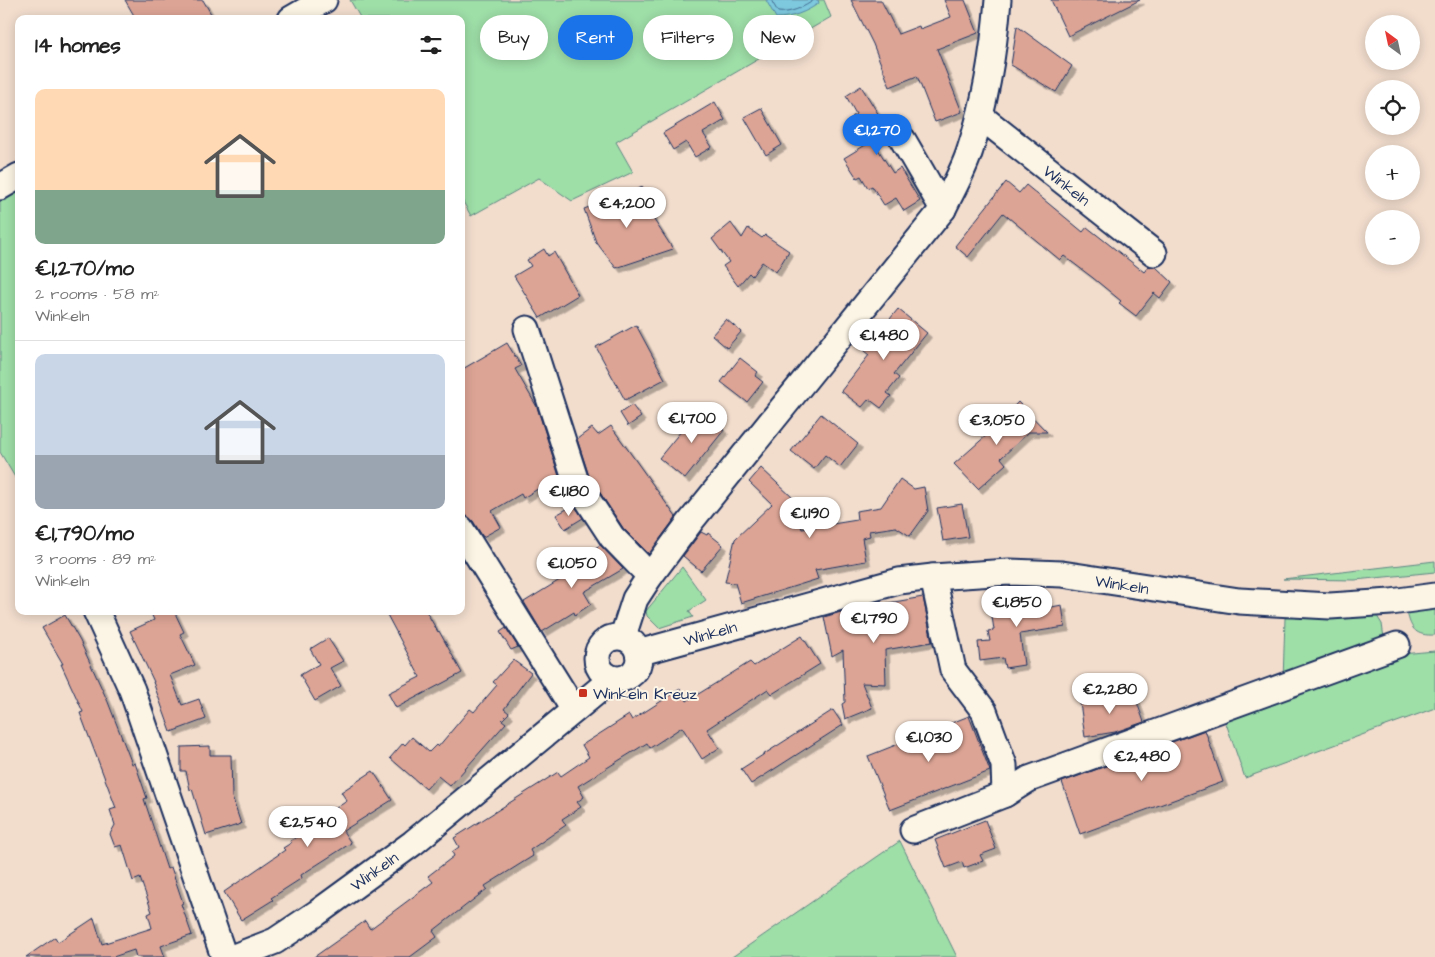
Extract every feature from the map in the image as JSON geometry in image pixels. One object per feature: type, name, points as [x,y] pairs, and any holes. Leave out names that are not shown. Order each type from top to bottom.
[{"type":"street","points":[[298,15],[324,0]]},
{"type":"street","name":"Winkeln","points":[[234,957],[275,941],[317,913],[413,843],[612,679],[625,678],[631,674],[638,663],[631,645],[635,599],[650,576],[691,521],[943,209],[970,152],[980,116],[994,48],[994,7]]},
{"type":"street","name":"Winkeln","points":[[980,116],[1154,253]]},
{"type":"street","points":[[903,140],[943,209]]},
{"type":"street","points":[[0,187],[15,178]]},
{"type":"street","points":[[526,329],[576,482],[612,537],[650,576]]},
{"type":"street","points":[[465,535],[574,710]]},
{"type":"street","name":"Winkeln","points":[[612,679],[599,669],[596,656],[598,649],[608,639],[615,636],[631,645],[898,581],[933,577],[1009,572],[1062,574],[1239,601],[1330,606],[1391,602],[1435,596]]},
{"type":"street","points":[[933,577],[953,670],[984,711],[1004,765],[1005,794]]},
{"type":"street","points":[[98,615],[132,690],[224,957]]},
{"type":"street","points":[[913,830],[1005,794],[1029,779],[1397,645]]},
{"type":"green space","points":[[350,0],[824,0],[831,17],[814,27],[814,15],[743,15],[743,60],[757,60],[616,142],[633,172],[572,201],[539,178],[471,216],[465,205],[465,15],[359,15]]},
{"type":"green space","points":[[15,182],[15,477],[0,452],[0,191]]},
{"type":"green space","points":[[1435,561],[1435,572],[1355,580],[1283,579]]},
{"type":"green space","points":[[682,567],[706,600],[689,611],[693,617],[659,628],[647,616],[646,611]]},
{"type":"green space","points":[[1435,608],[1435,635],[1415,631],[1410,623],[1407,612]]},
{"type":"green space","points":[[1375,613],[1382,624],[1387,659],[1401,654],[1435,651],[1435,708],[1245,778],[1219,703],[1283,681],[1285,618]]},
{"type":"green space","points":[[900,841],[957,957],[732,957]]},
{"type":"water","points":[[766,0],[818,0],[819,3],[799,14],[774,15]]},
{"type":"building","points":[[125,0],[203,0],[212,15],[134,15]]},
{"type":"building","points":[[851,0],[881,0],[898,34],[919,26],[920,29],[951,17],[944,0],[965,0],[978,33],[937,49],[962,112],[935,122],[917,76],[890,87],[873,44]]},
{"type":"building","points":[[1051,0],[1140,0],[1068,36]]},
{"type":"building","points":[[1017,26],[1072,66],[1056,92],[1011,65]]},
{"type":"building","points":[[861,86],[890,133],[874,143],[893,173],[900,168],[920,201],[904,211],[896,198],[884,205],[872,186],[868,188],[861,176],[857,178],[844,158],[867,144],[852,117],[856,114],[846,96]]},
{"type":"building","points":[[715,102],[725,120],[703,133],[712,147],[695,157],[686,142],[673,150],[663,133]]},
{"type":"building","points":[[761,108],[782,145],[766,155],[744,117]]},
{"type":"building","points":[[1006,182],[1019,193],[1026,185],[1083,232],[1087,227],[1144,272],[1149,266],[1156,267],[1172,282],[1160,298],[1154,293],[1136,316],[1119,303],[1121,301],[1093,278],[1064,256],[1060,260],[1003,213],[968,257],[955,246]]},
{"type":"building","points":[[643,187],[654,220],[673,249],[616,268],[596,242],[584,209]]},
{"type":"building","points":[[731,223],[742,238],[748,228],[762,238],[765,235],[789,251],[776,272],[762,262],[752,276],[749,273],[738,286],[723,266],[729,262],[712,239]]},
{"type":"building","points":[[544,249],[548,256],[554,252],[578,295],[540,318],[514,276],[531,266],[527,260]]},
{"type":"building","points":[[898,309],[927,333],[894,374],[899,378],[887,393],[891,396],[881,408],[869,399],[862,407],[841,391],[869,355],[864,351]]},
{"type":"building","points":[[726,319],[741,332],[727,348],[712,335]]},
{"type":"building","points":[[636,325],[665,379],[625,400],[596,347]]},
{"type":"building","points":[[507,343],[521,366],[515,369],[537,407],[559,476],[523,498],[521,494],[492,511],[501,527],[483,537],[473,521],[465,516],[465,368]]},
{"type":"building","points":[[740,358],[758,372],[755,376],[763,382],[747,402],[721,382]]},
{"type":"building","points":[[1018,402],[1047,432],[1029,432],[1001,458],[1006,464],[978,489],[954,464],[988,434]]},
{"type":"building","points":[[632,405],[641,417],[628,426],[620,413]]},
{"type":"building","points":[[699,409],[724,430],[685,479],[659,458]]},
{"type":"building","points":[[821,414],[858,444],[840,467],[825,455],[814,469],[791,451]]},
{"type":"building","points":[[611,426],[676,517],[649,554],[623,528],[589,476],[577,439],[592,428],[598,435]]},
{"type":"building","points":[[761,468],[793,498],[802,529],[857,520],[856,511],[881,507],[900,479],[914,489],[924,487],[928,511],[910,536],[896,527],[869,531],[870,536],[862,538],[866,561],[815,570],[818,579],[741,603],[735,583],[725,582],[735,539],[772,504],[749,482]]},
{"type":"building","points":[[962,504],[968,537],[943,541],[937,508]]},
{"type":"building","points":[[574,505],[583,518],[565,529],[556,515]]},
{"type":"building","points":[[701,532],[707,535],[708,533],[723,545],[701,571],[683,556]]},
{"type":"building","points":[[600,545],[623,569],[584,592],[591,604],[575,615],[574,612],[542,632],[524,602],[571,573],[566,566]]},
{"type":"building","points":[[1039,595],[1041,609],[1062,605],[1065,627],[1020,634],[1024,665],[1005,668],[1003,658],[980,661],[978,642],[990,641],[988,631],[994,630],[990,603]]},
{"type":"building","points":[[923,597],[932,642],[885,650],[886,684],[862,683],[872,708],[845,719],[842,704],[845,702],[843,650],[832,656],[824,617],[848,610]]},
{"type":"building","points":[[65,615],[80,641],[108,702],[132,764],[135,763],[147,798],[144,799],[167,869],[171,867],[183,903],[181,904],[192,935],[161,946],[165,957],[136,957],[134,950],[113,957],[26,957],[55,937],[58,942],[94,918],[102,944],[152,928],[148,914],[152,912],[140,878],[133,881],[122,845],[115,847],[110,834],[115,825],[110,810],[116,808],[80,713],[83,712],[61,664],[63,664],[42,628]]},
{"type":"building","points":[[152,615],[176,615],[184,632],[180,634],[195,665],[170,675],[182,705],[199,699],[206,719],[171,732],[154,682],[130,631],[154,620]]},
{"type":"building","points":[[387,615],[428,615],[462,673],[396,708],[388,693],[420,677]]},
{"type":"building","points":[[506,628],[518,647],[511,650],[500,632]]},
{"type":"building","points":[[802,636],[820,664],[772,694],[768,689],[707,729],[719,748],[702,759],[682,727],[650,748],[647,743],[578,786],[584,797],[577,802],[581,807],[562,819],[566,825],[530,850],[533,856],[485,886],[487,889],[433,931],[437,937],[410,957],[314,957],[365,921],[370,929],[433,882],[428,876],[454,856],[452,852],[459,847],[454,838],[558,772],[561,776],[589,757],[582,745],[629,715],[632,720],[680,689],[687,701],[750,662],[754,666]]},
{"type":"building","points":[[328,638],[343,661],[330,668],[341,686],[315,701],[300,675],[319,664],[310,649]]},
{"type":"building","points":[[513,660],[531,673],[504,709],[509,713],[502,720],[506,723],[450,786],[438,776],[426,789],[390,758],[403,743],[405,745],[412,737],[429,752],[436,745],[438,747],[470,709],[474,712],[497,685],[493,682]]},
{"type":"building","points":[[1134,694],[1144,722],[1115,732],[1085,737],[1080,703]]},
{"type":"building","points":[[833,710],[843,725],[751,784],[741,769]]},
{"type":"building","points":[[969,716],[990,771],[890,810],[868,756]]},
{"type":"building","points":[[1205,730],[1223,782],[1080,834],[1062,782]]},
{"type":"building","points":[[210,746],[210,755],[231,755],[232,797],[241,824],[206,835],[192,789],[190,790],[186,771],[181,771],[181,747]]},
{"type":"building","points":[[373,771],[392,800],[343,831],[351,843],[301,875],[302,878],[271,898],[273,900],[241,920],[224,892],[285,850],[283,848],[297,837],[295,834],[347,801],[341,792]]},
{"type":"building","points":[[985,820],[996,849],[980,855],[983,861],[964,868],[962,862],[946,868],[935,840]]},
{"type":"place","name":"Winkeln Kreuz","points":[[583,693]]}]
